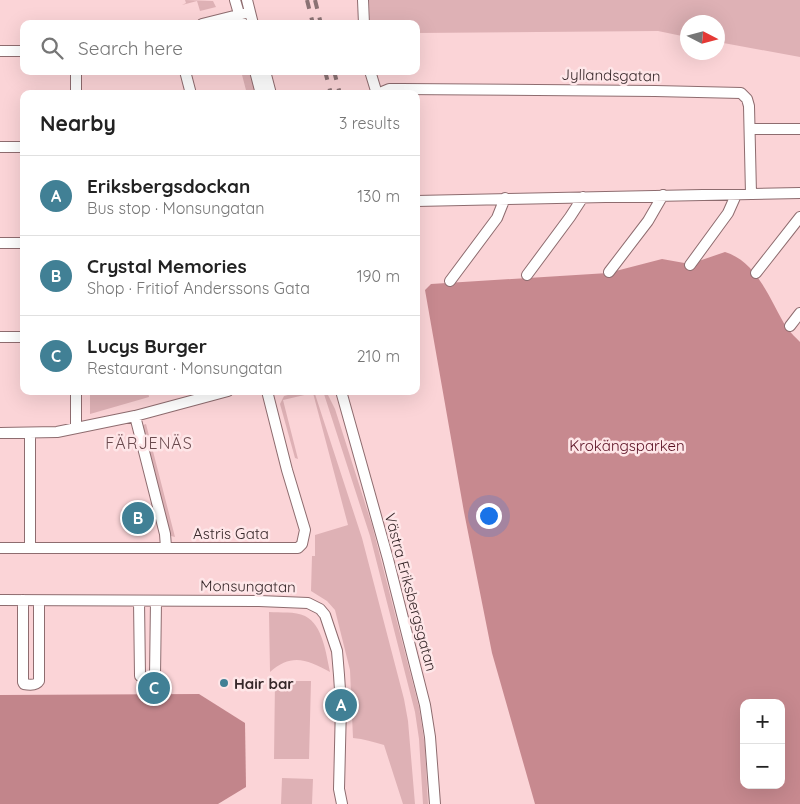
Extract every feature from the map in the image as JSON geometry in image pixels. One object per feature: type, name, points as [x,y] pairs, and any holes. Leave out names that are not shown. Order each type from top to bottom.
[{"type":"street","points":[[235,0],[240,19],[250,12]]},
{"type":"street","points":[[247,0],[252,20]]},
{"type":"street","points":[[363,0],[364,20]]},
{"type":"street","points":[[0,50],[20,51]]},
{"type":"street","points":[[76,75],[76,90]]},
{"type":"street","points":[[186,75],[190,90]]},
{"type":"street","points":[[256,75],[260,90]]},
{"type":"street","points":[[266,75],[270,90]]},
{"type":"street","points":[[371,75],[376,90]]},
{"type":"street","name":"Jyllandsgatan","points":[[389,90],[741,93],[747,99],[750,129],[751,194]]},
{"type":"street","points":[[750,129],[800,129]]},
{"type":"street","points":[[0,147],[20,147]]},
{"type":"street","points":[[420,201],[800,193]]},
{"type":"street","points":[[609,272],[648,221],[663,195]]},
{"type":"street","points":[[690,265],[728,213],[736,195]]},
{"type":"street","points":[[527,275],[570,218],[583,197]]},
{"type":"street","points":[[450,281],[497,218],[505,198]]},
{"type":"street","points":[[756,273],[800,216]]},
{"type":"street","points":[[0,243],[20,243]]},
{"type":"street","points":[[790,326],[800,313]]},
{"type":"street","points":[[0,337],[20,337]]},
{"type":"street","points":[[76,395],[76,428]]},
{"type":"street","points":[[0,433],[57,432],[135,416],[213,395]]},
{"type":"street","name":"Astris Gata","points":[[0,548],[298,548],[302,544],[304,530],[268,395]]},
{"type":"street","name":"Västra Eriksbergsgatan","points":[[342,395],[388,559],[425,705],[430,737],[435,804]]},
{"type":"street","points":[[135,416],[165,534],[166,547]]},
{"type":"street","points":[[30,433],[30,548]]},
{"type":"street","name":"Monsungatan","points":[[0,600],[302,602],[320,609],[325,615],[337,651],[340,675],[339,789],[342,804]]},
{"type":"street","points":[[23,600],[23,682],[35,684],[39,681],[39,600]]},
{"type":"street","points":[[139,601],[140,676],[152,678],[155,676],[156,601]]},
{"type":"shaded area","points":[[185,0],[213,1],[216,7],[200,11],[197,1],[182,5],[186,3]]},
{"type":"shaded area","points":[[369,0],[800,0],[800,57],[725,43],[725,15],[680,15],[680,36],[658,31],[420,33],[420,20],[370,20]]},
{"type":"shaded area","points":[[242,75],[252,75],[257,90],[246,90]]},
{"type":"shaded area","points":[[90,395],[149,395],[149,397],[90,414]]},
{"type":"shaded area","points":[[304,395],[283,400],[298,459],[295,458],[280,404],[284,396]]},
{"type":"shaded area","points":[[314,395],[315,395],[362,538],[404,699],[408,721],[415,804],[403,804],[384,745],[353,738],[350,670],[335,610],[327,601],[311,591],[315,535],[348,525]]},
{"type":"shaded area","points":[[324,395],[328,395],[335,409],[372,525],[419,707],[425,746],[428,804],[423,804],[419,739],[415,712],[370,536]]},
{"type":"shaded area","points":[[146,424],[175,537],[171,536],[143,425]]},
{"type":"shaded area","points":[[269,612],[297,613],[311,620],[323,641],[330,672],[306,661],[292,660],[285,662],[270,672]]},
{"type":"shaded area","points":[[275,681],[311,681],[309,759],[274,759]]},
{"type":"shaded area","points":[[199,694],[245,723],[246,787],[218,804],[0,804],[0,695]]},
{"type":"shaded area","points":[[282,778],[313,779],[312,804],[281,804]]},
{"type":"green space","name":"Krokängsparken","points":[[725,252],[736,257],[755,273],[787,328],[800,342],[800,804],[535,804],[492,653],[464,512],[425,290],[431,284],[608,273],[662,259],[690,264]]},
{"type":"railway","points":[[307,0],[312,20]]},
{"type":"railway","points":[[315,0],[320,20]]},
{"type":"railway","points":[[326,75],[330,90]]},
{"type":"railway","points":[[335,75],[339,90]]},
{"type":"place","name":"Crystal Memories","points":[[138,518]]},
{"type":"place","name":"Hair bar","points":[[224,683]]},
{"type":"place","name":"Lucys Burger","points":[[154,688]]},
{"type":"place","name":"Eriksbergsdockan","points":[[341,705]]},
{"type":"district","name":"FÄRJENÄS","points":[[149,443]]}]
